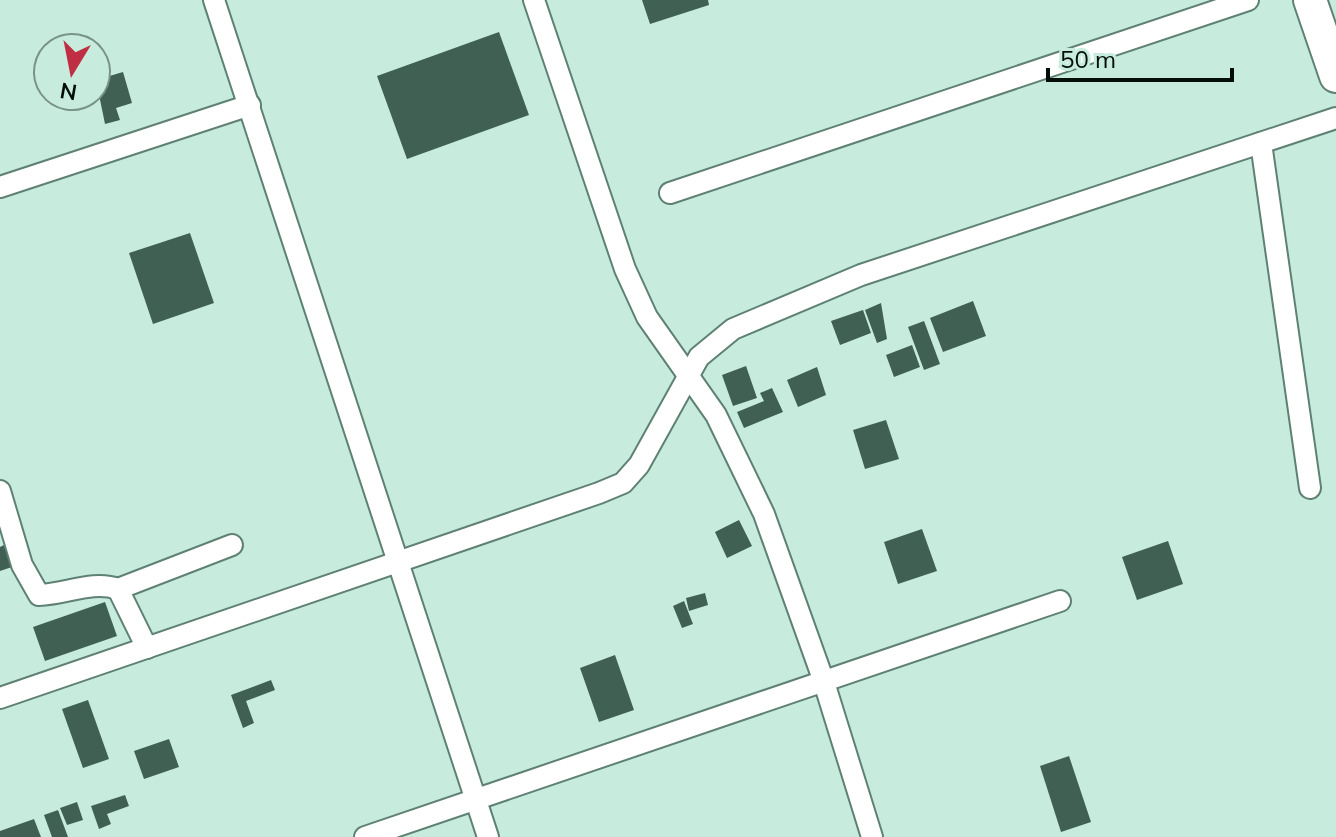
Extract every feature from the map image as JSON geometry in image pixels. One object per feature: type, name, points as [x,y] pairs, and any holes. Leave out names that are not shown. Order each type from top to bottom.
[{"type":"highway","points":[[1310,0],[1336,76]]},
{"type":"street","points":[[214,0],[488,837]]},
{"type":"street","points":[[534,0],[625,269],[647,317],[689,374],[740,460],[764,514],[823,679],[872,837]]},
{"type":"street","points":[[670,193],[1248,0]]},
{"type":"street","points":[[0,187],[250,105]]},
{"type":"street","points":[[0,698],[400,564],[623,483],[639,465],[689,374],[711,343],[733,329],[861,275],[1336,118]]},
{"type":"street","points":[[1261,143],[1310,488]]},
{"type":"street","points":[[0,491],[22,565],[39,595],[78,591],[101,583],[118,589],[232,545]]},
{"type":"street","points":[[118,589],[147,648]]},
{"type":"street","points":[[365,837],[1060,601]]},
{"type":"building","points":[[642,0],[708,0],[709,5],[650,24]]},
{"type":"building","points":[[499,32],[529,115],[407,159],[377,76]]},
{"type":"building","points":[[123,72],[132,103],[116,108],[120,120],[105,124],[103,112],[112,112],[112,75]]},
{"type":"building","points":[[190,233],[214,303],[153,324],[129,253]]},
{"type":"building","points":[[973,301],[986,336],[943,352],[930,318]]},
{"type":"building","points":[[881,303],[887,339],[877,343],[865,310]]},
{"type":"building","points":[[863,310],[871,333],[840,345],[831,321]]},
{"type":"building","points":[[924,321],[940,364],[924,370],[908,327]]},
{"type":"building","points":[[912,345],[920,367],[894,377],[886,355]]},
{"type":"building","points":[[746,366],[757,398],[733,406],[722,375]]},
{"type":"building","points":[[817,367],[826,395],[798,407],[787,380]]},
{"type":"building","points":[[772,388],[783,412],[744,428],[737,412],[764,401],[760,393]]},
{"type":"building","points":[[886,420],[899,459],[865,469],[853,430]]},
{"type":"building","points":[[739,520],[752,546],[727,558],[715,532]]},
{"type":"building","points":[[922,529],[937,571],[898,584],[884,542]]},
{"type":"building","points":[[1168,541],[1183,584],[1137,600],[1122,557]]},
{"type":"building","points":[[4,545],[12,567],[0,571],[0,547]]},
{"type":"building","points":[[705,593],[708,605],[689,611],[686,598]]},
{"type":"building","points":[[684,601],[693,624],[682,628],[673,606]]},
{"type":"building","points":[[105,602],[117,636],[45,661],[33,627]]},
{"type":"building","points":[[615,655],[634,710],[599,722],[580,668]]},
{"type":"building","points":[[271,680],[275,690],[246,701],[254,723],[243,728],[231,695]]},
{"type":"building","points":[[88,700],[109,759],[83,768],[62,709]]},
{"type":"building","points":[[169,739],[179,767],[144,779],[134,751]]},
{"type":"building","points":[[1069,756],[1091,822],[1061,832],[1040,766]]},
{"type":"building","points":[[125,795],[129,806],[107,814],[111,824],[99,829],[91,806]]},
{"type":"building","points":[[77,802],[83,820],[67,825],[60,808]]},
{"type":"building","points":[[58,810],[68,837],[52,837],[44,815]]},
{"type":"building","points":[[34,819],[41,837],[0,837],[0,831]]}]
